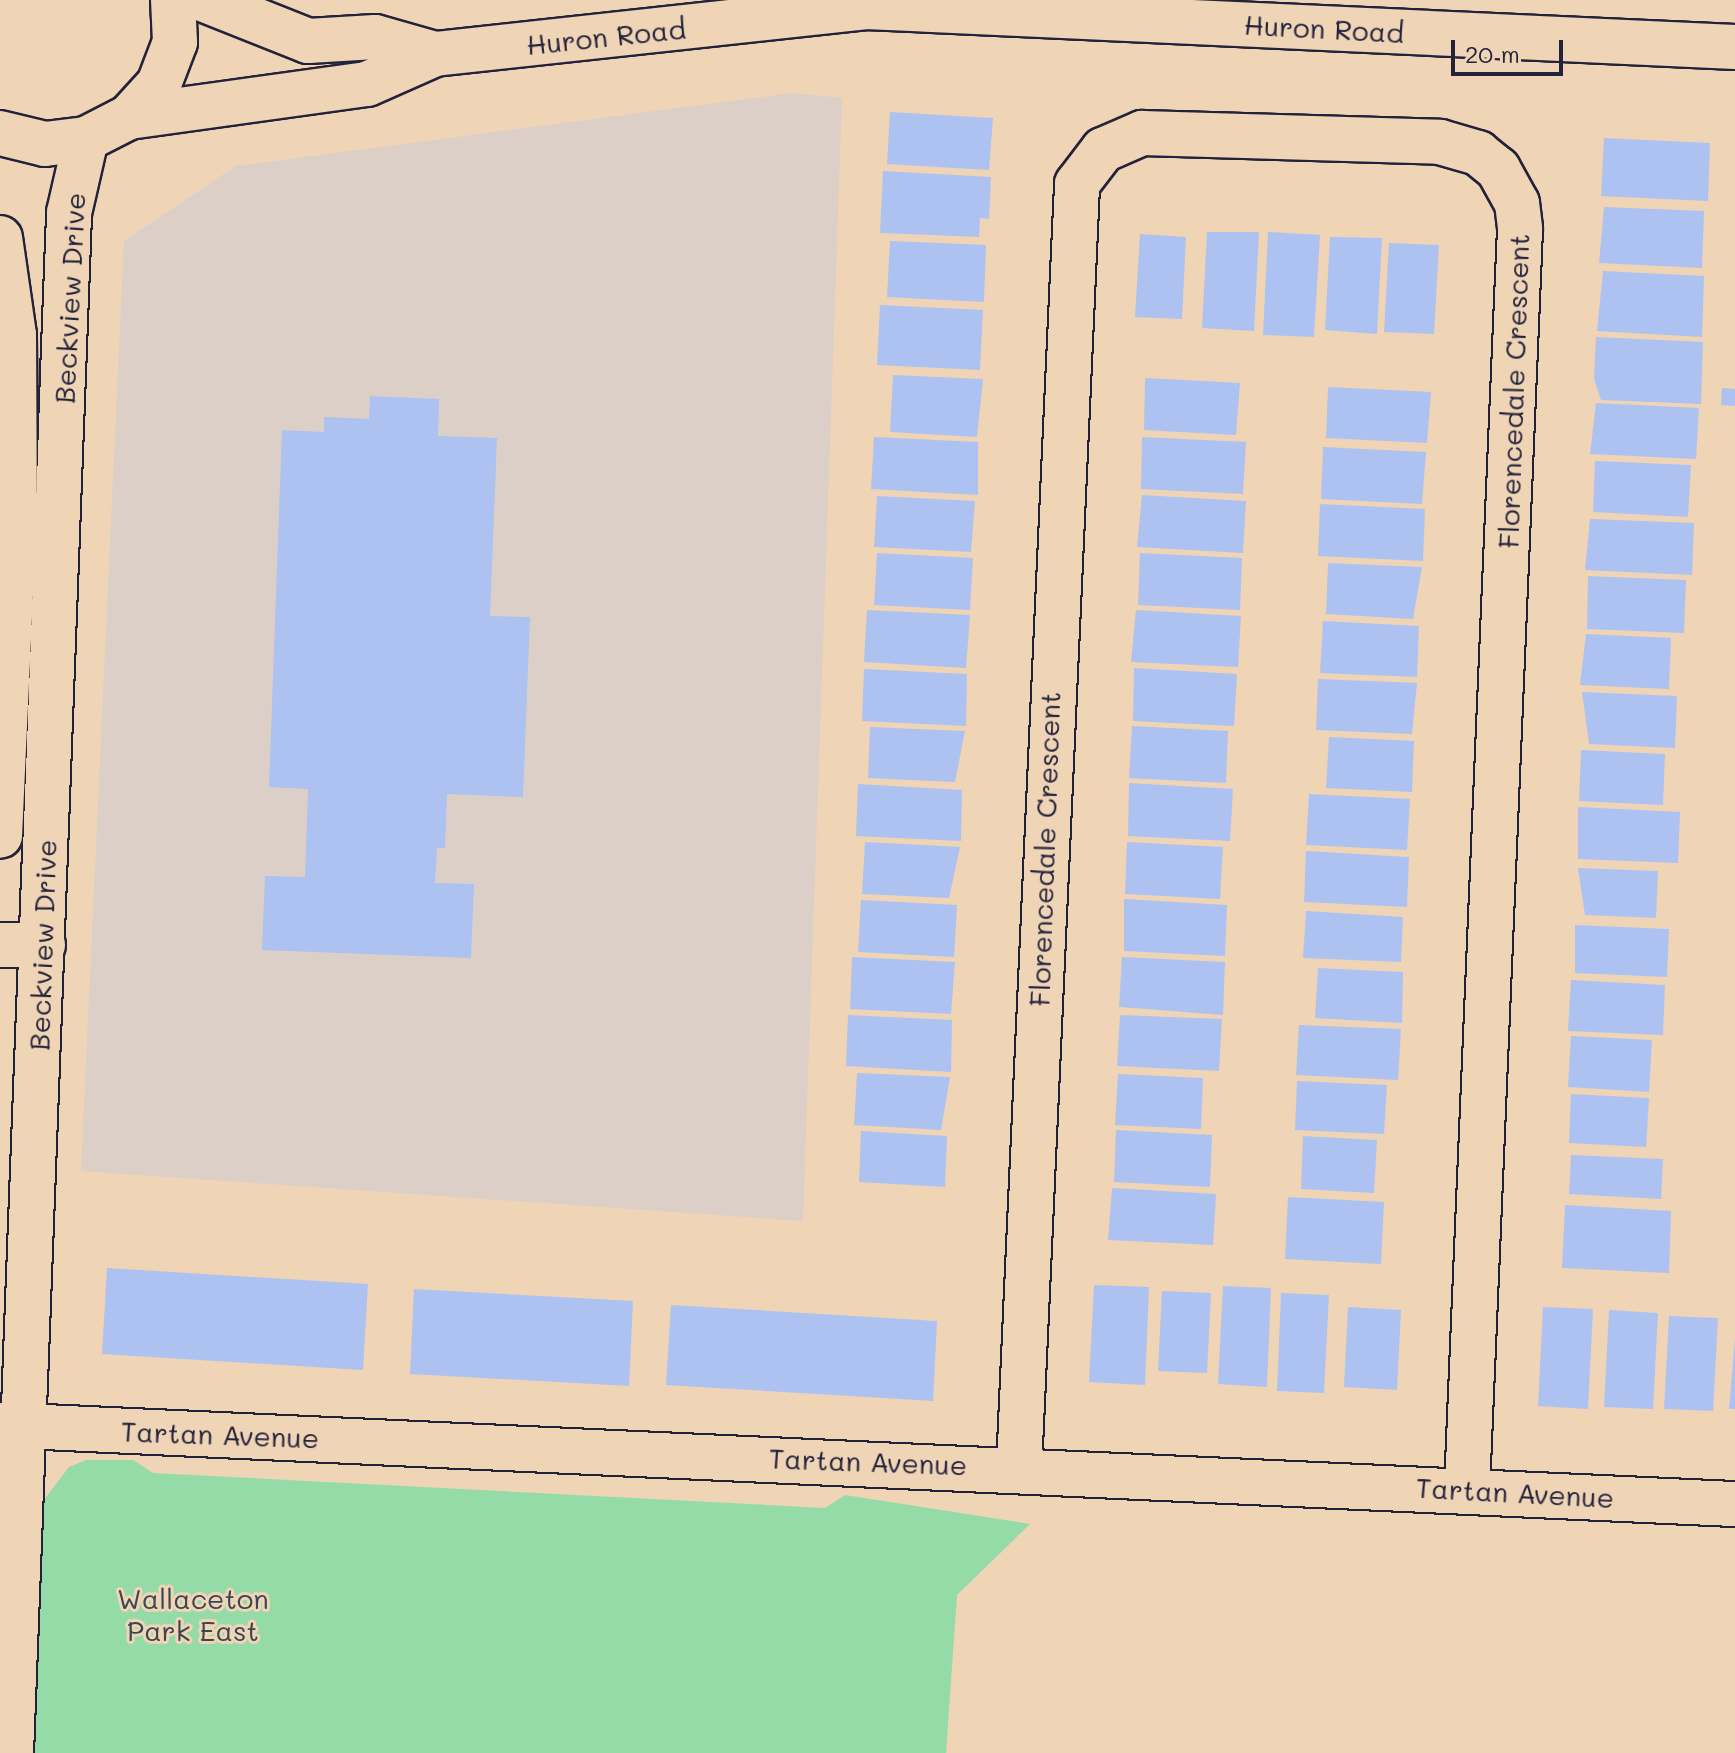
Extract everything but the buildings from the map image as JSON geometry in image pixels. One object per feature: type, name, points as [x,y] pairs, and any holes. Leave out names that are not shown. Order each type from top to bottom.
[{"type":"street","points":[[0,133],[45,144],[86,139],[129,117],[159,84],[175,42],[173,0]]},
{"type":"street","name":"Huron Road","points":[[205,0],[308,41],[375,37],[435,54]]},
{"type":"street","name":"Huron Road","points":[[129,117],[367,84],[435,54],[866,7],[1735,47]]},
{"type":"street","name":"Florencedale Crescent","points":[[1019,1468],[1077,184],[1103,150],[1142,133],[1440,142],[1478,153],[1498,169],[1517,203],[1520,229],[1467,1489]]},
{"type":"street","name":"Beckview Drive","points":[[11,1753],[12,1425],[21,945],[59,511],[69,213],[86,139]]},
{"type":"street","name":"Beckview Drive","points":[[0,238],[14,335],[0,836]]},
{"type":"street","points":[[7,506],[59,511]]},
{"type":"street","name":"Tartan Avenue","points":[[12,1425],[1019,1468],[1735,1504]]},
{"type":"shaded area","points":[[792,93],[842,98],[803,1221],[81,1171],[124,241],[236,166]]},
{"type":"green space","name":"Wallaceton Park East","points":[[86,1460],[133,1460],[153,1473],[825,1508],[845,1495],[1030,1524],[957,1595],[946,1753],[29,1753],[40,1505],[69,1467]]}]
